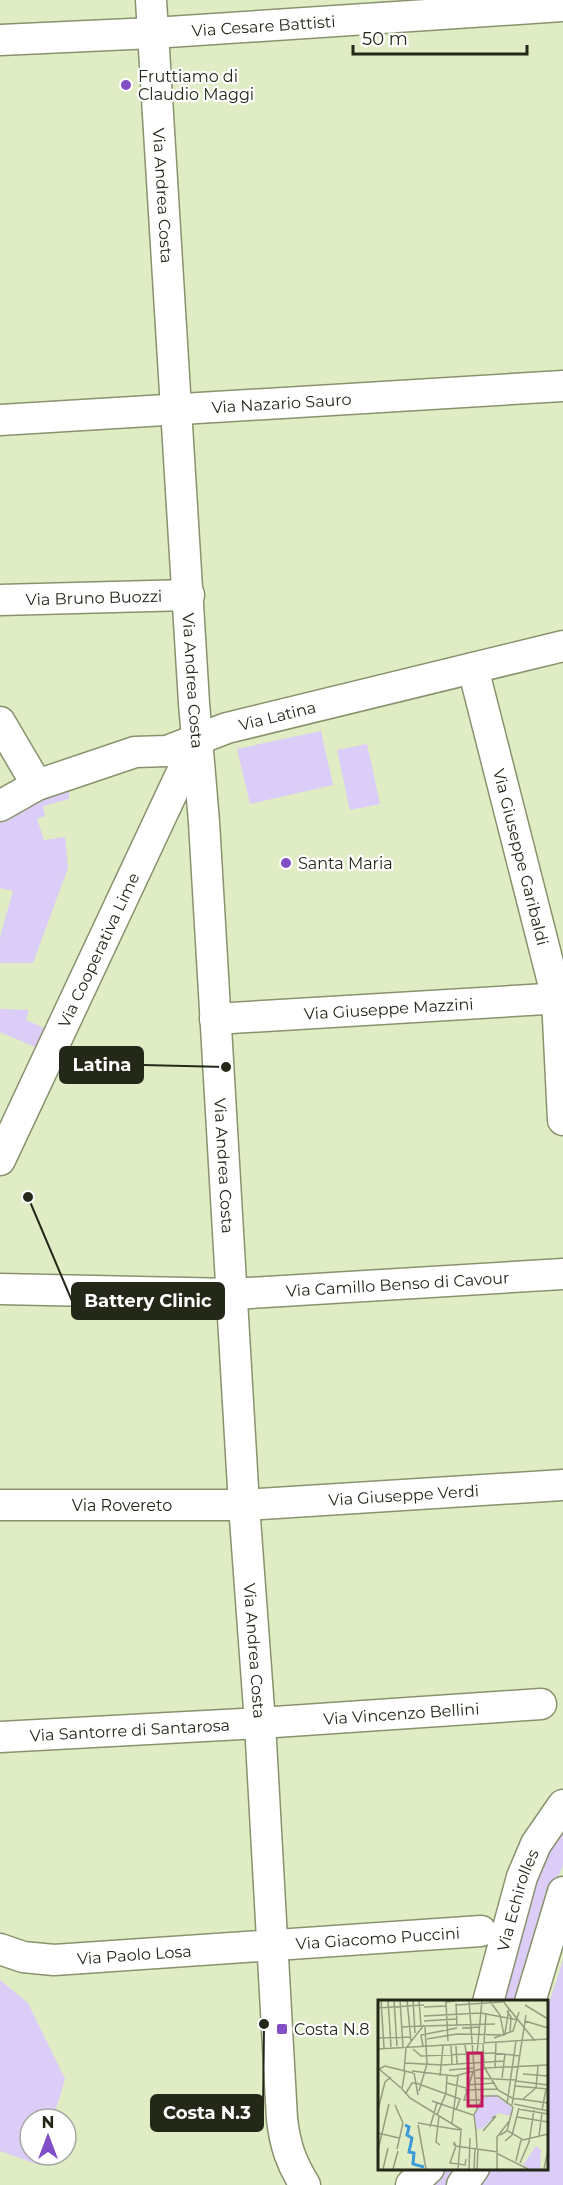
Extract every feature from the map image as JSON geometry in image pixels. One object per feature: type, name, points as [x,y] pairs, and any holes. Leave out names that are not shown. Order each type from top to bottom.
[{"type":"street","name":"Via Andrea Costa","points":[[151,0],[284,2134],[288,2153],[305,2185]]},
{"type":"street","name":"Via Cesare Battisti","points":[[0,40],[153,33],[352,10],[563,6]]},
{"type":"street","name":"Via Nazario Sauro","points":[[0,420],[563,386]]},
{"type":"street","name":"Via Bruno Buozzi","points":[[0,600],[189,595]]},
{"type":"street","name":"Via Latina","points":[[0,806],[37,785],[135,752],[167,752],[227,728],[563,646]]},
{"type":"street","name":"Via Giuseppe Garibaldi","points":[[473,668],[560,998],[563,1120]]},
{"type":"street","points":[[0,722],[37,785]]},
{"type":"street","name":"Via Cooperativa Lime","points":[[0,1160],[198,740]]},
{"type":"street","name":"Via Giuseppe Mazzini","points":[[215,1019],[560,998]]},
{"type":"street","name":"Via Camillo Benso di Cavour","points":[[0,1289],[232,1294],[563,1274]]},
{"type":"street","name":"Via Giuseppe Verdi","points":[[244,1505],[563,1485]]},
{"type":"street","name":"Via Rovereto","points":[[0,1505],[244,1505]]},
{"type":"street","name":"Via Vincenzo Bellini","points":[[260,1723],[541,1704]]},
{"type":"street","name":"Via Santorre di Santarosa","points":[[0,1737],[260,1723]]},
{"type":"street","name":"Via Echirolles","points":[[489,2000],[522,1877],[536,1844],[563,1805]]},
{"type":"street","points":[[531,2000],[563,1892]]},
{"type":"street","name":"Via Giacomo Puccini","points":[[272,1946],[481,1931]]},
{"type":"street","name":"Via Paolo Losa","points":[[0,1949],[23,1957],[54,1960],[272,1946]]},
{"type":"street","points":[[411,2185],[428,2170]]},
{"type":"street","points":[[462,2185],[473,2170]]},
{"type":"shaded area","points":[[321,731],[333,785],[250,804],[237,749]]},
{"type":"shaded area","points":[[367,744],[380,804],[350,810],[337,750]]},
{"type":"shaded area","points":[[69,787],[69,799],[43,806],[45,816],[37,819],[44,840],[65,837],[68,868],[33,963],[0,963],[0,937],[13,891],[0,888],[0,822]]},
{"type":"shaded area","points":[[0,1009],[29,1010],[26,1020],[53,1032],[44,1051],[0,1032]]},
{"type":"shaded area","points":[[563,1825],[563,1865],[550,1896],[520,2000],[501,2000],[540,1869]]},
{"type":"shaded area","points":[[563,1960],[563,2185],[478,2185],[489,2170],[548,2170],[548,2007]]},
{"type":"shaded area","points":[[0,1980],[28,2003],[65,2079],[57,2107],[18,2107],[18,2157],[0,2151]]},
{"type":"shaded area","points":[[438,2170],[461,2170],[448,2185],[421,2185]]},
{"type":"place","name":"Fruttiamo di Claudio Maggi","points":[[126,85]]},
{"type":"place","name":"Santa Maria","points":[[286,863]]},
{"type":"place","name":"Latina","points":[[226,1067]]},
{"type":"place","name":"Battery Clinic","points":[[28,1197]]},
{"type":"place","name":"Costa N.3","points":[[264,2024]]},
{"type":"place","name":"Costa N.8","points":[[282,2029]]}]
